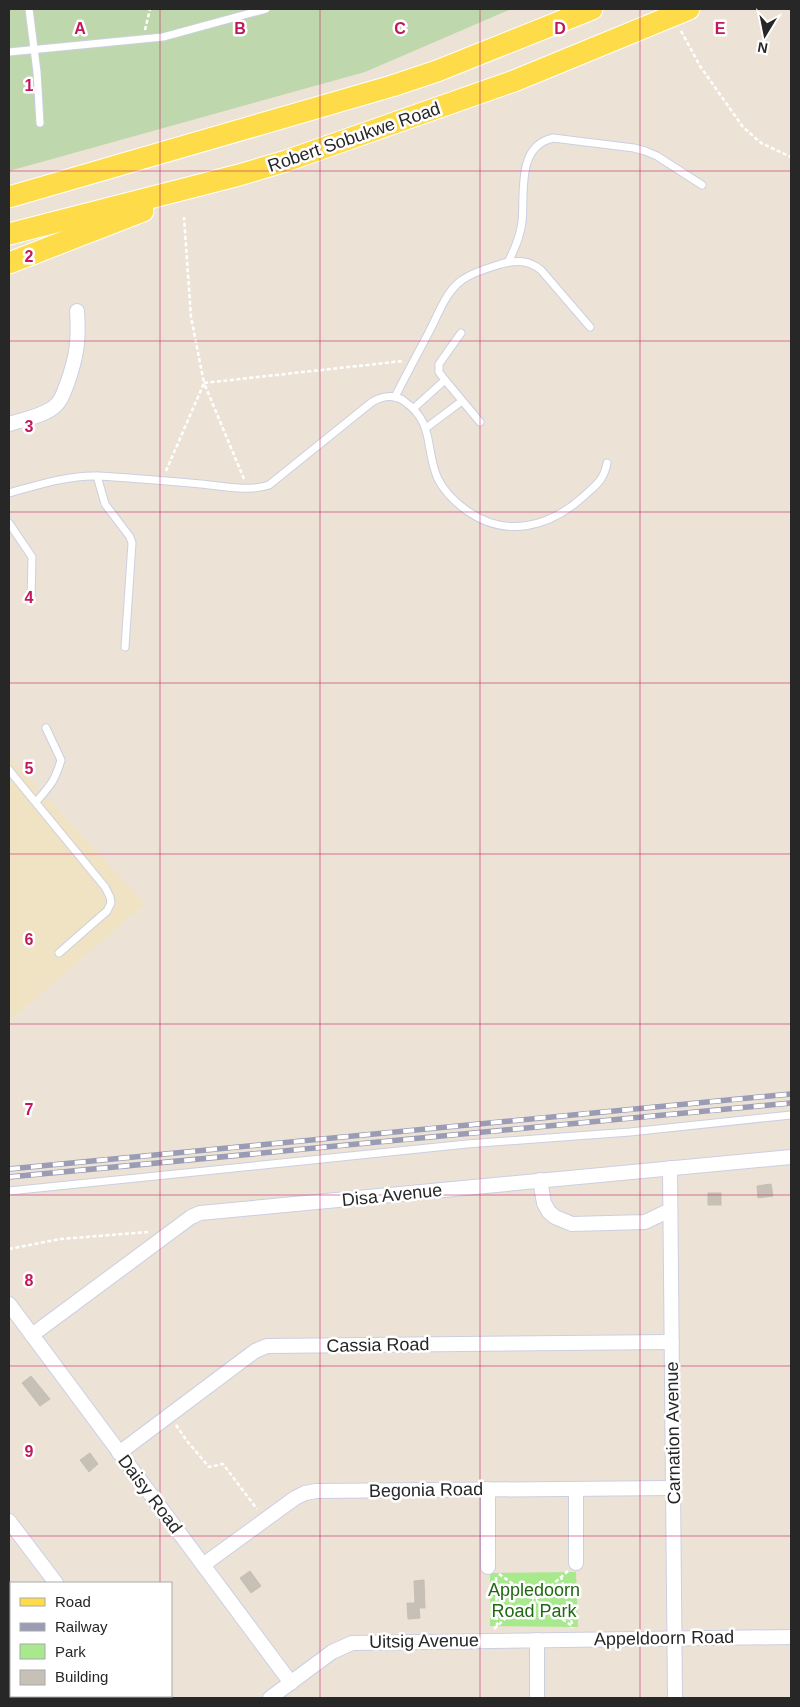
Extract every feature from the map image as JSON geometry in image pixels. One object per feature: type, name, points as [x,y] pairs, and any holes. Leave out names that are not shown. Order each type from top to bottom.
[{"type":"main road","name":"Robert Sobukwe Road","points":[[9,197],[392,86],[455,64],[592,9]]},
{"type":"main road","name":"Robert Sobukwe Road","points":[[9,234],[239,175],[328,148],[514,81],[688,9]]},
{"type":"main road","points":[[9,263],[239,175]]},
{"type":"street","points":[[9,424],[34,416],[56,405],[75,363],[78,331],[77,311]]},
{"type":"street","name":"Disa Avenue","points":[[32,1335],[191,1217],[200,1213],[791,1157]]},
{"type":"street","name":"Carnation Avenue","points":[[670,1168],[675,1698]]},
{"type":"street","points":[[540,1180],[544,1203],[548,1212],[572,1224],[645,1222],[670,1210]]},
{"type":"street","name":"Daisy Road","points":[[9,1304],[291,1683]]},
{"type":"street","name":"Cassia Road","points":[[119,1453],[256,1350],[267,1346],[672,1342]]},
{"type":"street","points":[[576,1488],[576,1563]]},
{"type":"street","name":"Begonia Road","points":[[203,1565],[295,1498],[305,1493],[316,1491],[673,1488]]},
{"type":"street","points":[[488,1490],[492,1570]]},
{"type":"street","points":[[9,1521],[55,1582]]},
{"type":"street","name":"Appeldoorn Road","points":[[537,1640],[573,1632],[675,1638],[791,1636]]},
{"type":"street","points":[[537,1640],[537,1698]]},
{"type":"street","name":"Uitsig Avenue","points":[[270,1698],[338,1648],[352,1643],[537,1640]]},
{"type":"lane","points":[[29,9],[37,72],[40,122]]},
{"type":"lane","points":[[9,52],[163,37],[266,9]]},
{"type":"lane","points":[[508,262],[519,238],[522,223],[524,184],[529,158],[532,151],[543,140],[553,138],[634,148],[657,156],[702,185]]},
{"type":"lane","points":[[395,396],[442,307],[456,285],[488,267],[508,262],[524,261],[536,266],[590,327]]},
{"type":"lane","points":[[461,333],[439,364],[439,372],[480,422]]},
{"type":"lane","points":[[414,408],[445,380]]},
{"type":"lane","points":[[9,493],[80,476],[256,488],[269,484],[372,402],[383,396],[395,396],[402,399],[414,408],[421,417],[426,428],[433,465],[446,490],[466,511],[499,525],[512,527],[528,526],[557,517],[577,503],[604,478],[607,463]]},
{"type":"lane","points":[[426,428],[462,401]]},
{"type":"lane","points":[[97,476],[105,504],[130,537],[132,543],[125,647]]},
{"type":"lane","points":[[9,524],[32,557],[30,599]]},
{"type":"lane","points":[[36,802],[52,784],[61,760],[46,728]]},
{"type":"lane","points":[[9,770],[92,869],[108,892],[111,903],[107,910],[59,953]]},
{"type":"lane","points":[[9,1191],[447,1146],[630,1132],[791,1115]]},
{"type":"path","points":[[142,39],[150,9]]},
{"type":"path","points":[[681,31],[700,66],[743,127],[761,143],[791,158]]},
{"type":"path","points":[[184,217],[191,317],[204,383],[248,488]]},
{"type":"path","points":[[204,383],[414,360]]},
{"type":"path","points":[[162,481],[204,383]]},
{"type":"path","points":[[9,1249],[60,1240],[150,1232]]},
{"type":"path","points":[[170,1415],[188,1442],[209,1467],[223,1464],[265,1519]]},
{"type":"path","points":[[495,1640],[494,1628],[507,1617],[521,1612],[576,1563]]},
{"type":"path","points":[[497,1626],[492,1570],[536,1598],[573,1632]]},
{"type":"path","points":[[561,1576],[573,1632]]},
{"type":"shaded area","points":[[9,757],[145,904],[9,1021]]},
{"type":"green space","points":[[9,9],[511,9],[365,72],[9,171]]},
{"type":"green space","name":"Appledoorn Road Park","points":[[576,1572],[578,1627],[490,1626],[490,1573]]},
{"type":"building","points":[[771,1184],[773,1196],[758,1198],[757,1186]]},
{"type":"building","points":[[708,1193],[721,1193],[721,1205],[708,1205]]},
{"type":"building","points":[[31,1376],[50,1399],[40,1406],[22,1383]]},
{"type":"building","points":[[90,1453],[98,1464],[89,1472],[80,1460]]},
{"type":"building","points":[[250,1571],[261,1586],[251,1593],[240,1578]]},
{"type":"building","points":[[424,1580],[425,1608],[419,1608],[420,1618],[408,1619],[407,1603],[415,1603],[414,1581]]},
{"type":"railway","points":[[9,1169],[791,1094]]},
{"type":"railway","points":[[9,1177],[791,1103]]}]
